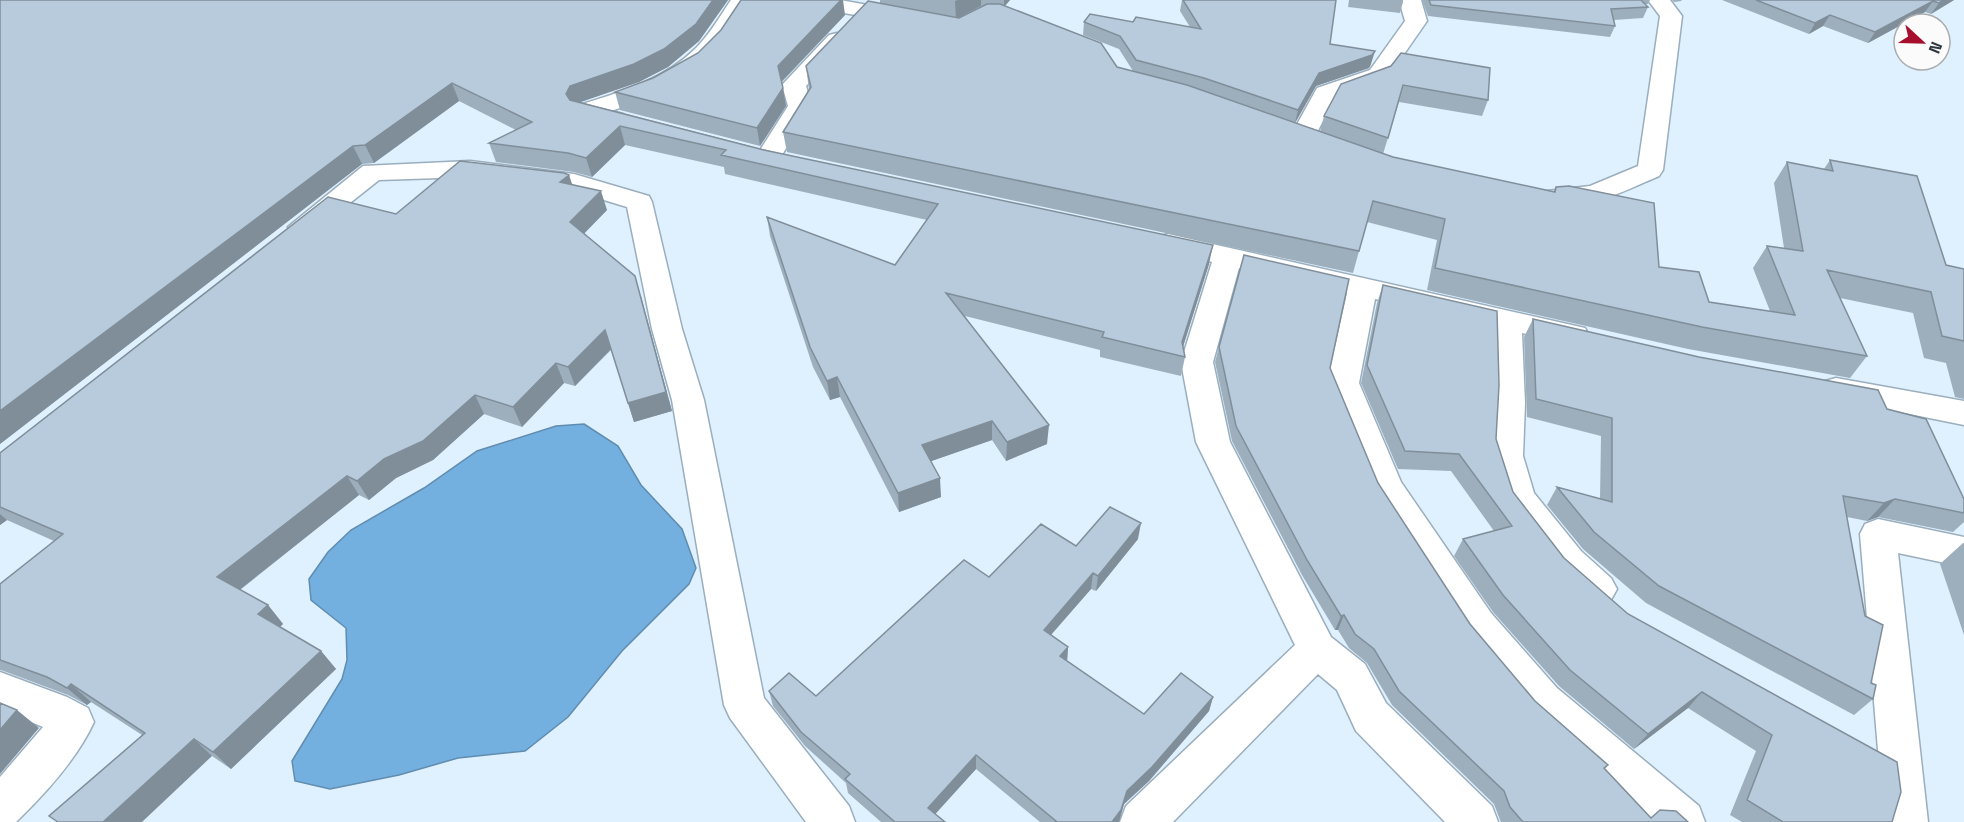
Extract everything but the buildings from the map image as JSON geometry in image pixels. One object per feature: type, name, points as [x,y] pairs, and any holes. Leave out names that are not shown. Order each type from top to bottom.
[{"type":"street","points":[[642,126],[585,111],[631,97],[681,70],[704,53],[742,0]]},
{"type":"street","points":[[804,0],[866,6],[924,19]]},
{"type":"street","points":[[1303,137],[1325,93],[1378,75],[1416,21],[1410,0]]},
{"type":"street","points":[[1531,200],[1595,194],[1650,170],[1671,16],[1659,0]]},
{"type":"street","points":[[768,158],[800,106],[794,85],[866,6]]},
{"type":"street","points":[[279,245],[372,172],[470,169],[574,182],[639,202],[667,329],[688,400],[745,705],[834,822]]},
{"type":"street","points":[[1140,237],[1597,341]]},
{"type":"street","points":[[1228,256],[1197,362],[1213,442],[1317,649],[1351,677],[1371,717],[1476,822]]},
{"type":"street","points":[[1363,287],[1343,383],[1386,487],[1477,625],[1542,701],[1683,822]]},
{"type":"street","points":[[1506,320],[1509,403],[1506,456],[1518,498],[1568,562],[1622,609]]},
{"type":"street","points":[[1815,385],[1964,413]]},
{"type":"street","points":[[1906,822],[1885,756],[1878,534],[1964,552]]},
{"type":"street","points":[[1142,822],[1317,649]]},
{"type":"street","points":[[0,690],[52,710],[73,722],[24,784],[0,807]]},
{"type":"water","points":[[584,424],[618,446],[641,485],[682,529],[696,568],[689,584],[622,651],[568,717],[525,751],[458,758],[399,775],[330,789],[295,781],[292,761],[342,679],[347,660],[346,628],[311,600],[309,579],[328,552],[351,530],[424,488],[477,451],[556,426]]}]
